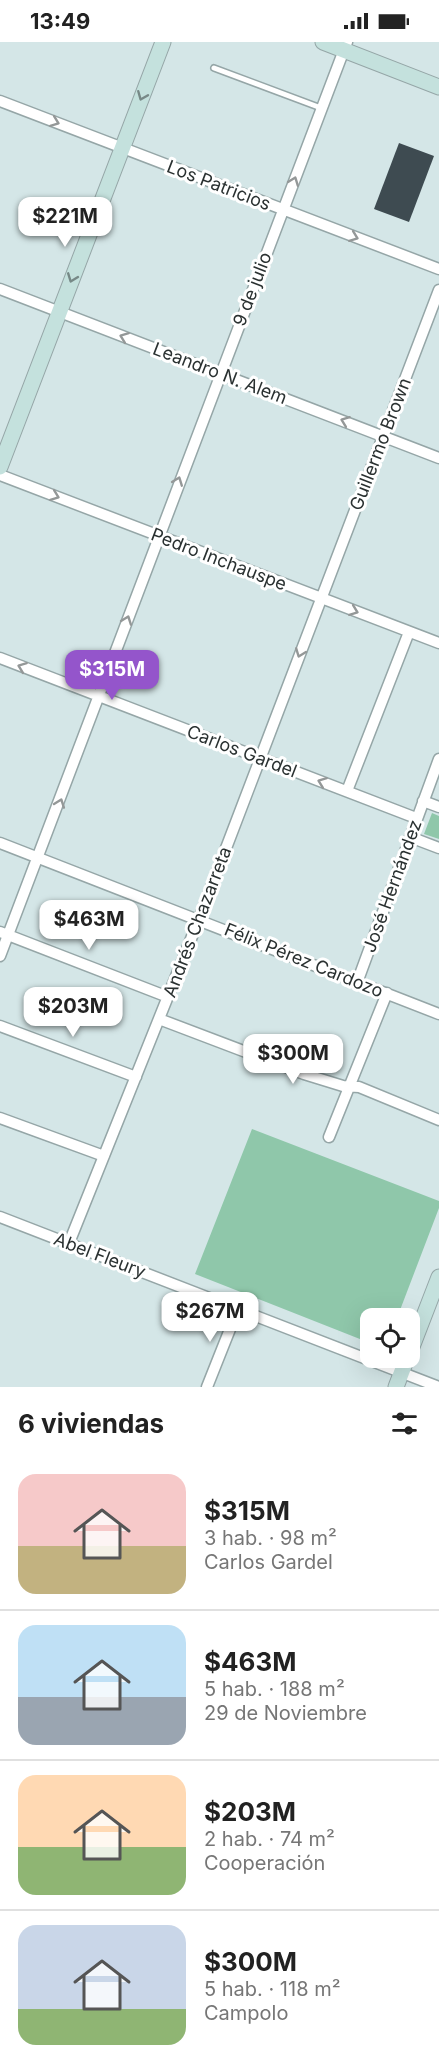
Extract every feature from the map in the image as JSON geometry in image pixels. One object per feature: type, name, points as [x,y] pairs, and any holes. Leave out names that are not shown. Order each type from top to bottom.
[{"type":"main road","points":[[0,468],[163,42]]},
{"type":"main road","points":[[323,42],[345,46],[439,87]]},
{"type":"main road","points":[[420,1326],[439,1277]]},
{"type":"street","name":"9 de julio","points":[[0,956],[4,933],[39,858],[219,373],[345,46]]},
{"type":"street","name":"Los Patricios","points":[[0,101],[439,269]]},
{"type":"street","name":"Leandro N. Alem","points":[[0,289],[439,458]]},
{"type":"street","name":"Guillermo Brown","points":[[321,598],[439,290]]},
{"type":"street","name":"Pedro Inchauspe","points":[[0,475],[439,643]]},
{"type":"street","name":"Andrés Chazarreta","points":[[69,1244],[199,919],[321,598]]},
{"type":"street","points":[[347,791],[409,632]]},
{"type":"street","name":"Carlos Gardel","points":[[0,658],[416,818]]},
{"type":"street","name":"José Hernández","points":[[358,980],[439,759]]},
{"type":"street","points":[[423,801],[439,807]]},
{"type":"street","points":[[410,837],[439,848]]},
{"type":"street","name":"Félix Pérez Cardozo","points":[[0,843],[358,980],[439,1014]]},
{"type":"street","points":[[4,933],[168,997]]},
{"type":"street","points":[[329,1137],[351,1086],[364,1045],[387,993]]},
{"type":"street","points":[[159,1019],[304,1074],[359,1086],[439,1120]]},
{"type":"street","points":[[0,1026],[136,1077]]},
{"type":"street","points":[[0,1119],[104,1156]]},
{"type":"street","name":"Abel Fleury","points":[[0,1217],[238,1309],[398,1380],[439,1386]]},
{"type":"street","points":[[207,1387],[238,1309]]},
{"type":"lane","points":[[214,68],[321,108]]},
{"type":"green space","points":[[432,813],[439,816],[439,839],[424,834]]},
{"type":"green space","points":[[252,1129],[439,1201],[439,1208],[401,1308],[360,1308],[360,1339],[195,1274]]},
{"type":"building","points":[[399,143],[434,156],[409,222],[374,209]]}]
